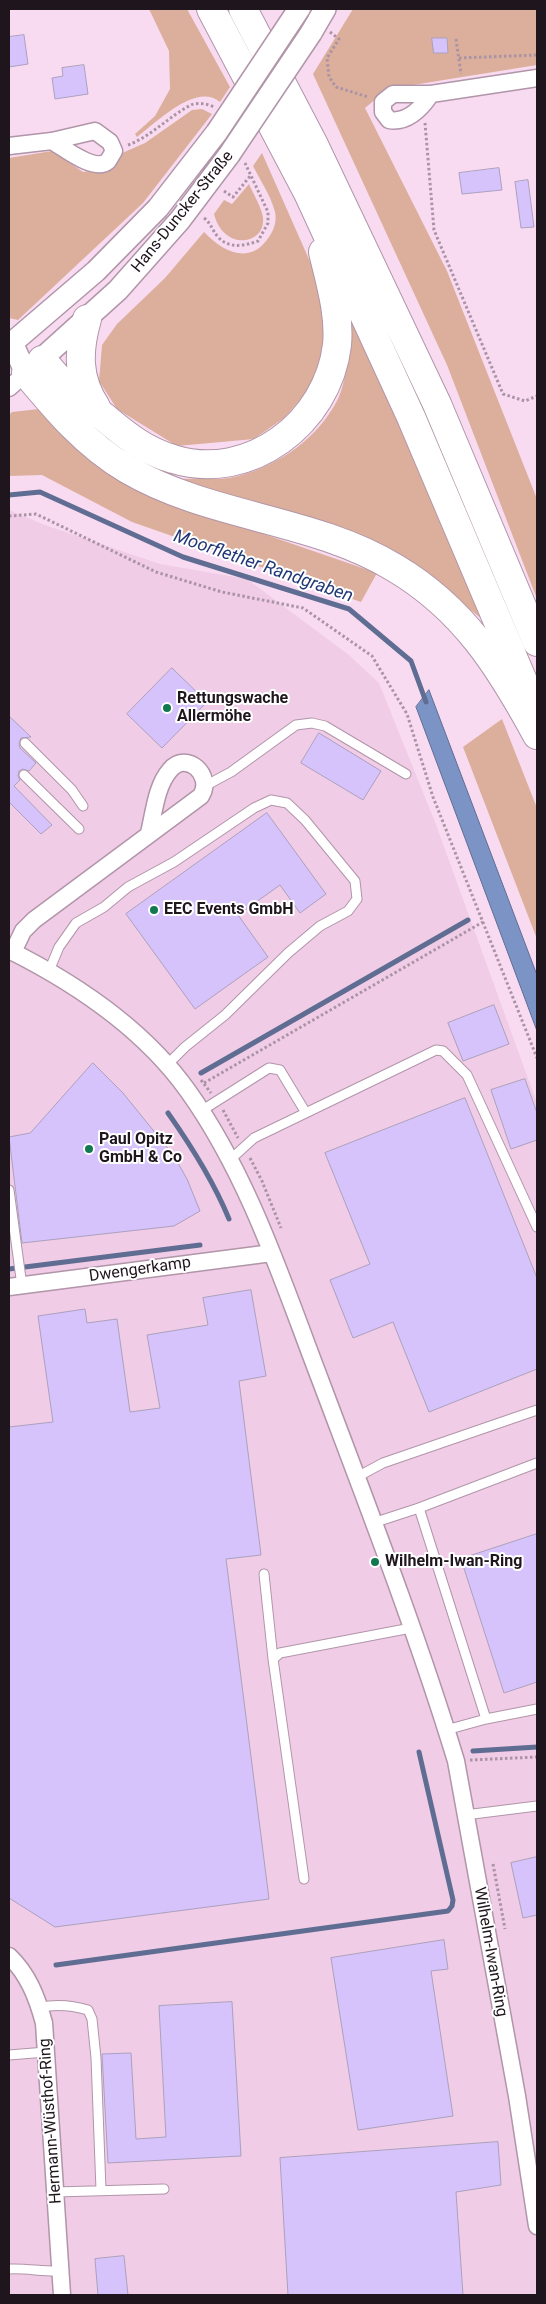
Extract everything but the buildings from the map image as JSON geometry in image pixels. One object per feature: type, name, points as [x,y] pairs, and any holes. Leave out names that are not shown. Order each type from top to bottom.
[{"type":"highway","points":[[211,9],[308,192],[411,417],[537,714]]},
{"type":"highway","points":[[243,9],[314,145],[437,404],[537,642]]},
{"type":"highway","points":[[26,374],[70,391],[102,415],[119,431],[148,449],[174,460],[204,464],[232,462],[253,456],[273,445],[296,428],[316,405],[325,388],[335,359],[337,337],[333,295],[308,192]]},
{"type":"highway","points":[[87,319],[80,346],[80,370],[87,391],[102,415]]},
{"type":"highway","points":[[26,374],[74,428],[90,443],[127,469],[177,492],[341,542],[395,567],[417,582],[445,605],[483,647],[502,673],[537,735]]},
{"type":"street","name":"Hans-Duncker-Straße","points":[[10,343],[96,271],[158,208],[217,132],[299,9]]},
{"type":"street","name":"Hans-Duncker-Straße","points":[[26,374],[118,290],[148,258],[229,155],[320,32],[325,9]]},
{"type":"street","points":[[427,99],[464,90],[537,78]]},
{"type":"street","points":[[9,146],[52,140]]},
{"type":"street","points":[[10,343],[26,374]]},
{"type":"street","points":[[11,951],[23,932],[34,920],[201,796],[205,786],[203,774],[194,766],[183,763],[173,766],[166,775],[160,789],[149,833]]},
{"type":"street","name":"Wilhelm-Iwan-Ring","points":[[11,951],[49,971],[99,1003],[134,1032],[167,1065],[188,1092],[232,1159],[272,1253],[357,1477],[456,1761],[533,2168],[537,2226]]},
{"type":"street","name":"Dwengerkamp","points":[[17,1282],[272,1253]]},
{"type":"street","name":"Hermann-Wüsthof-Ring","points":[[9,1956],[28,1980],[44,2023],[62,2295]]},
{"type":"lane","points":[[205,786],[231,772],[296,725],[306,722],[325,726],[406,774]]},
{"type":"lane","points":[[26,742],[72,790],[84,806]]},
{"type":"lane","points":[[24,776],[79,829]]},
{"type":"lane","points":[[49,971],[59,947],[76,922],[104,907],[128,887],[174,862],[254,808],[271,800],[287,803],[305,820],[355,881],[357,899],[348,910],[320,926],[288,953],[225,1016],[185,1047],[167,1065]]},
{"type":"lane","points":[[232,1159],[254,1138],[436,1050],[443,1050],[468,1075],[537,1228]]},
{"type":"lane","points":[[201,1111],[269,1068],[280,1070],[306,1113]]},
{"type":"lane","points":[[9,1190],[19,1260],[17,1282]]},
{"type":"lane","points":[[357,1477],[383,1463],[537,1410]]},
{"type":"lane","points":[[373,1523],[419,1508],[537,1463]]},
{"type":"lane","points":[[419,1508],[486,1719]]},
{"type":"lane","points":[[264,1574],[273,1660],[304,1879]]},
{"type":"lane","points":[[273,1660],[280,1653],[411,1628]]},
{"type":"lane","points":[[446,1730],[486,1719],[537,1709]]},
{"type":"lane","points":[[466,1815],[537,1806]]},
{"type":"lane","points":[[40,2008],[59,2005],[79,2008],[88,2010],[92,2019],[96,2058],[101,2190]]},
{"type":"lane","points":[[9,2054],[46,2052]]},
{"type":"lane","points":[[55,2192],[164,2189]]},
{"type":"lane","points":[[9,2269],[24,2268],[45,2272],[61,2271]]},
{"type":"path","points":[[320,32],[339,38],[327,58],[329,77],[336,87],[365,96]]},
{"type":"path","points":[[456,39],[464,90]]},
{"type":"path","points":[[459,58],[537,55]]},
{"type":"path","points":[[427,99],[434,230],[503,394],[525,401],[537,396]]},
{"type":"path","points":[[221,189],[232,197],[251,175]]},
{"type":"path","points":[[188,1092],[483,922]]},
{"type":"path","points":[[456,1761],[537,1757]]},
{"type":"shaded area","points":[[149,9],[187,9],[230,87],[220,102],[210,97],[200,97],[188,101],[165,114],[137,137],[135,134],[155,116],[170,89],[169,51]]},
{"type":"shaded area","points":[[353,9],[537,9],[537,65],[388,89],[365,108],[447,271],[537,499],[537,599],[447,365],[313,74]]},
{"type":"shaded area","points":[[202,109],[212,114],[143,203],[18,320],[9,318],[9,158],[52,151],[83,172],[109,168],[120,154],[145,143],[192,110]]},
{"type":"shaded area","points":[[262,153],[323,291],[324,348],[309,390],[284,418],[254,439],[177,446],[117,409],[99,381],[102,345],[117,324],[165,278],[204,232],[220,245],[237,253],[254,251],[262,246],[269,237],[276,219],[268,194],[253,166]]},
{"type":"shaded area","points":[[249,184],[261,209],[263,224],[260,232],[253,237],[245,240],[236,239],[227,235],[219,227],[214,214],[224,200],[232,204]]},
{"type":"shaded area","points":[[350,312],[487,623],[401,555],[181,479],[224,478],[254,471],[283,457],[309,438],[330,413],[342,390],[348,356]]},
{"type":"shaded area","points":[[39,409],[168,501],[377,573],[361,602],[132,522],[42,475],[9,476],[9,415],[12,412]]},
{"type":"shaded area","points":[[9,510],[45,525],[160,564],[247,579],[349,655],[379,683],[435,822],[537,1103],[537,2295],[9,2295]]},
{"type":"shaded area","points":[[502,719],[537,808],[537,939],[463,747]]},
{"type":"water","points":[[429,690],[537,975],[537,1031],[416,707]]},
{"type":"waterway","name":"Moorflether Randgraben","points":[[9,495],[40,492],[183,557],[349,609],[411,661],[426,702]]},
{"type":"waterway","points":[[201,1073],[468,920]]},
{"type":"waterway","points":[[168,1113],[202,1164],[229,1219]]},
{"type":"waterway","points":[[9,1269],[200,1245]]},
{"type":"waterway","points":[[473,1751],[537,1747]]},
{"type":"waterway","points":[[56,1965],[448,1911],[452,1906],[453,1900],[419,1752]]},
{"type":"place","name":"Rettungswache Allermöhe","points":[[167,708]]},
{"type":"place","name":"EEC Events GmbH","points":[[154,910]]},
{"type":"place","name":"Paul Opitz GmbH & Co","points":[[89,1149]]},
{"type":"place","name":"Wilhelm-Iwan-Ring","points":[[375,1562]]}]
